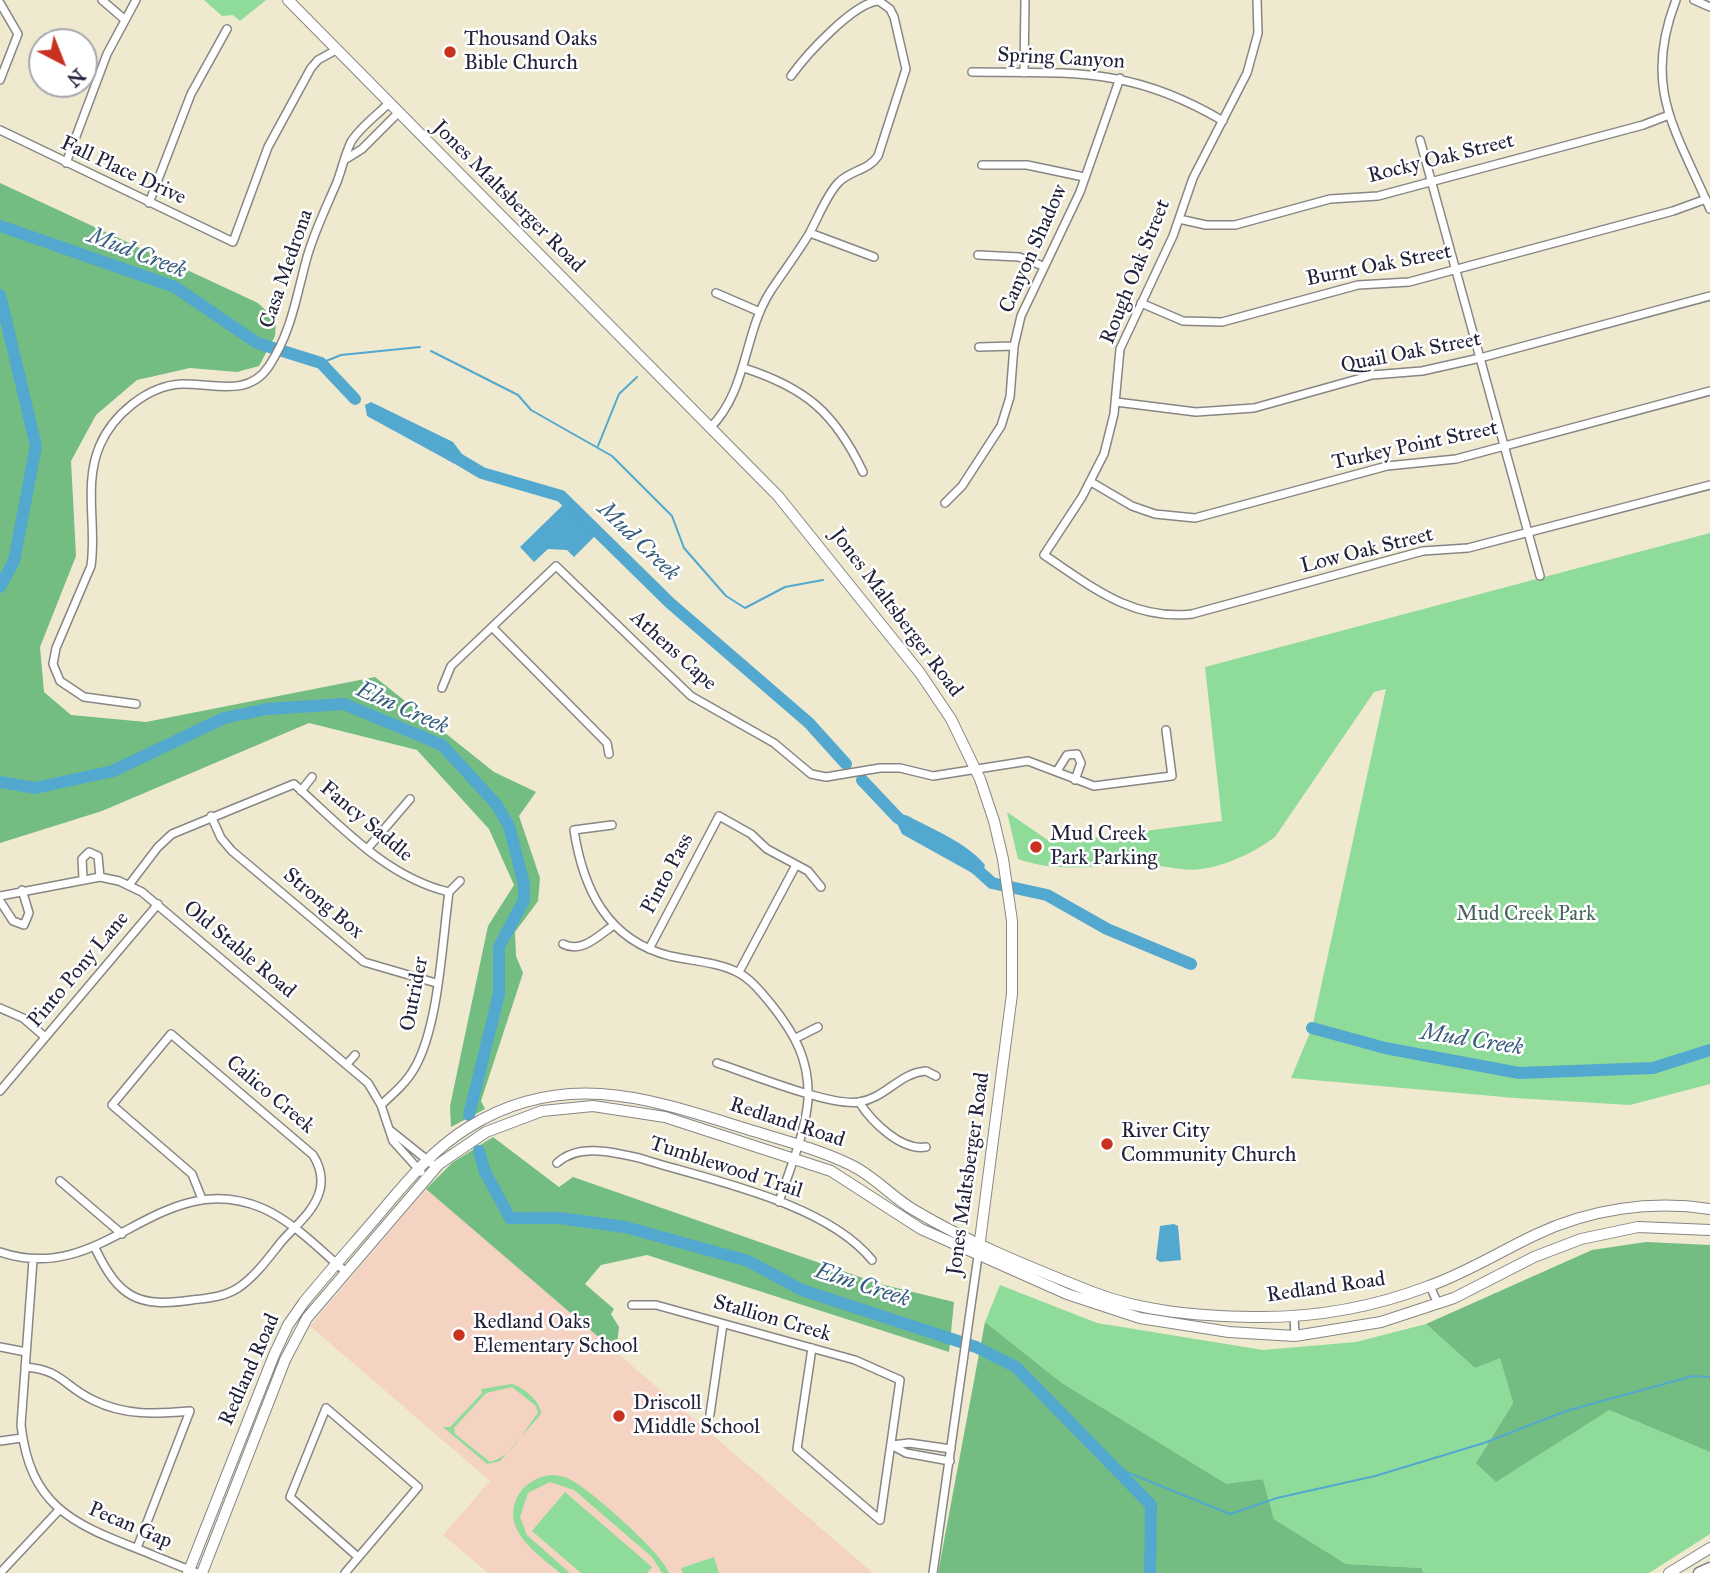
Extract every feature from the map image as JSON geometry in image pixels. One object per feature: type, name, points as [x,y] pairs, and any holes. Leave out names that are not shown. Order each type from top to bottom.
[{"type":"highway","points":[[1699,1573],[1710,1568]]},
{"type":"main road","name":"Jones Maltsberger Road","points":[[289,0],[388,104],[710,428],[814,538],[920,673],[951,719],[976,771],[1003,859],[1012,921],[1012,994],[978,1256]]},
{"type":"main road","name":"Redland Road","points":[[194,1572],[274,1355],[297,1311],[427,1159],[452,1138],[485,1118],[537,1099],[568,1093],[616,1093],[636,1096],[837,1158],[857,1167],[911,1208],[979,1244],[1095,1293],[1141,1306],[1200,1315],[1294,1316],[1369,1304],[1430,1286],[1535,1235],[1577,1219],[1629,1208],[1662,1205],[1710,1209]]},
{"type":"main road","name":"Redland Road","points":[[194,1572],[285,1360],[307,1318],[436,1167],[499,1126],[542,1111],[570,1107],[634,1110],[793,1158],[831,1171],[905,1220],[978,1256],[1067,1294],[1131,1316],[1229,1332],[1295,1336],[1381,1322],[1438,1304],[1500,1277],[1534,1257],[1581,1238],[1638,1227],[1710,1230]]},
{"type":"main road","points":[[1577,1219],[1581,1238]]},
{"type":"main road","points":[[1670,1573],[1710,1549]]},
{"type":"street","points":[[102,0],[124,19]]},
{"type":"street","points":[[66,163],[107,54],[136,0]]},
{"type":"street","points":[[1024,73],[1025,0]]},
{"type":"street","name":"Rough Oak Street","points":[[1044,555],[1091,482],[1108,443],[1116,402],[1120,349],[1179,219],[1193,178],[1252,61],[1258,33],[1257,0]]},
{"type":"street","points":[[1676,0],[1661,50],[1661,80],[1669,115],[1710,209]]},
{"type":"street","points":[[1694,0],[1710,7]]},
{"type":"street","points":[[710,428],[724,412],[744,368],[760,312],[838,183],[868,167],[878,156],[906,69],[890,9],[879,1],[868,3],[816,46],[791,76]]},
{"type":"street","points":[[0,3],[18,34],[0,80]]},
{"type":"street","points":[[149,202],[191,94],[227,29]]},
{"type":"street","name":"Fall Place Drive","points":[[0,130],[233,242],[279,124],[311,68],[318,60],[336,50]]},
{"type":"street","name":"Spring Canyon","points":[[972,72],[1120,78],[1167,91],[1223,121]]},
{"type":"street","name":"Canyon Shadow","points":[[945,503],[962,486],[1001,426],[1010,397],[1014,346],[1021,316],[1084,177],[1120,78]]},
{"type":"street","name":"Casa Medrona","points":[[136,704],[84,697],[60,681],[53,664],[56,648],[91,566],[93,552],[89,510],[100,446],[114,423],[131,404],[160,389],[180,384],[241,387],[258,378],[269,367],[292,322],[306,259],[352,141],[388,104]]},
{"type":"street","name":"Casa Medrona","points":[[345,160],[398,113]]},
{"type":"street","name":"Rocky Oak Street","points":[[1179,219],[1206,225],[1236,225],[1330,199],[1378,196],[1643,125],[1669,115]]},
{"type":"street","points":[[368,124],[377,134]]},
{"type":"street","points":[[1420,140],[1540,576]]},
{"type":"street","points":[[982,165],[1027,165],[1084,177]]},
{"type":"street","name":"Burnt Oak Street","points":[[1141,303],[1184,321],[1212,323],[1358,285],[1398,284],[1674,211],[1706,199]]},
{"type":"street","points":[[810,233],[874,257]]},
{"type":"street","points":[[978,255],[1018,257],[1043,267]]},
{"type":"street","points":[[716,293],[760,312]]},
{"type":"street","name":"Quail Oak Street","points":[[1116,402],[1188,412],[1240,410],[1372,374],[1422,372],[1480,358],[1710,296]]},
{"type":"street","points":[[979,347],[1014,346]]},
{"type":"street","points":[[744,368],[776,378],[814,401],[838,428],[863,472]]},
{"type":"street","name":"Turkey Point Street","points":[[1091,482],[1132,506],[1164,517],[1184,519],[1387,466],[1456,459],[1710,391]]},
{"type":"street","name":"Low Oak Street","points":[[1044,555],[1118,603],[1154,615],[1180,616],[1423,551],[1468,548],[1710,485]]},
{"type":"street","name":"Athens Cape","points":[[442,688],[451,666],[556,566],[691,696],[774,743],[811,774],[826,777],[880,768],[900,768],[933,776],[976,771]]},
{"type":"street","points":[[492,627],[607,743],[609,754]]},
{"type":"street","points":[[976,771],[1028,761],[1094,786],[1172,776],[1166,730]]},
{"type":"street","points":[[1057,771],[1066,755],[1077,754],[1082,763],[1074,779]]},
{"type":"street","name":"Fancy Saddle","points":[[301,791],[313,777]]},
{"type":"street","name":"Fancy Saddle","points":[[211,817],[294,784],[406,878],[449,892]]},
{"type":"street","points":[[368,848],[410,799]]},
{"type":"street","name":"Pinto Pass","points":[[649,949],[719,816],[796,865]]},
{"type":"street","points":[[129,885],[167,838],[211,817]]},
{"type":"street","name":"Strong Box","points":[[211,817],[221,838],[232,851],[364,962],[436,984]]},
{"type":"street","points":[[612,825],[574,830],[588,889],[596,905],[614,925],[649,949],[739,972],[757,987],[796,1038],[805,1063],[808,1092],[797,1145],[779,1202]]},
{"type":"street","points":[[83,878],[82,859],[89,852],[98,856],[100,877]]},
{"type":"street","points":[[739,972],[796,865],[810,873],[821,887]]},
{"type":"street","name":"Old Stable Road","points":[[0,896],[83,878],[100,877],[129,885],[158,904],[368,1083],[381,1105],[399,1150],[427,1177]]},
{"type":"street","points":[[449,892],[460,881]]},
{"type":"street","points":[[0,901],[13,921],[24,925],[29,913],[22,890]]},
{"type":"street","name":"Outrider","points":[[381,1105],[407,1079],[418,1062],[436,984],[449,892]]},
{"type":"street","name":"Pinto Pony Lane","points":[[0,1091],[158,904]]},
{"type":"street","points":[[563,944],[573,948],[586,944],[614,925]]},
{"type":"street","points":[[0,1007],[23,1018],[45,1037]]},
{"type":"street","points":[[796,1038],[818,1027]]},
{"type":"street","name":"Calico Creek","points":[[95,1248],[110,1275],[132,1296],[161,1305],[231,1293],[249,1279],[295,1228],[319,1194],[320,1169],[313,1155],[171,1034],[113,1105],[192,1174],[202,1199]]},
{"type":"street","points":[[347,1064],[355,1055]]},
{"type":"street","points":[[717,1063],[808,1092],[859,1102],[875,1098],[905,1075],[926,1070],[936,1076]]},
{"type":"street","points":[[568,1093],[570,1107]]},
{"type":"street","points":[[634,1110],[636,1096]]},
{"type":"street","points":[[859,1102],[869,1116],[906,1145],[914,1149],[926,1147]]},
{"type":"street","points":[[391,1131],[436,1167]]},
{"type":"street","name":"Tumblewood Trail","points":[[557,1163],[572,1152],[613,1153],[639,1158],[779,1202],[829,1223],[872,1260]]},
{"type":"street","points":[[831,1171],[837,1158]]},
{"type":"street","points":[[60,1181],[122,1234]]},
{"type":"street","points":[[0,1252],[33,1260],[69,1256],[95,1248],[170,1207],[202,1199],[259,1207],[295,1228],[346,1272]]},
{"type":"street","name":"Jones Maltsberger Road","points":[[933,1573],[978,1256]]},
{"type":"street","name":"Pecan Gap","points":[[33,1260],[22,1438],[34,1476],[60,1509],[99,1535],[194,1572]]},
{"type":"street","points":[[1430,1286],[1438,1304]]},
{"type":"street","name":"Stallion Creek","points":[[632,1305],[656,1305],[812,1348],[870,1365],[900,1380],[891,1445]]},
{"type":"street","points":[[297,1311],[307,1318]]},
{"type":"street","points":[[1294,1316],[1295,1336]]},
{"type":"street","points":[[710,1414],[723,1324]]},
{"type":"street","points":[[0,1348],[26,1352]]},
{"type":"street","points":[[812,1348],[797,1449],[880,1520],[891,1445]]},
{"type":"street","points":[[25,1367],[53,1371],[82,1394],[118,1409],[144,1414],[190,1411],[137,1548]]},
{"type":"street","points":[[345,1573],[418,1487],[326,1408],[290,1497],[358,1557]]},
{"type":"street","points":[[0,1441],[22,1438]]},
{"type":"street","points":[[891,1445],[909,1443],[951,1449]]},
{"type":"street","points":[[891,1445],[906,1453],[950,1461]]},
{"type":"street","points":[[0,1573],[60,1509]]},
{"type":"shaded area","points":[[426,1189],[873,1573],[488,1573],[443,1535],[490,1481],[310,1326]]},
{"type":"green space","points":[[204,0],[266,0],[240,21],[233,15],[222,16]]},
{"type":"green space","points":[[0,183],[258,303],[276,320],[275,336],[259,366],[237,372],[190,368],[137,380],[96,415],[71,461],[76,556],[40,647],[44,692],[71,715],[146,722],[375,677],[494,772],[536,792],[519,816],[540,878],[538,901],[515,932],[516,956],[523,973],[481,1101],[485,1109],[451,1127],[450,1106],[488,926],[514,885],[489,829],[417,750],[309,723],[102,811],[0,843]]},
{"type":"green space","name":"Mud Creek Park","points":[[1710,533],[1710,1084],[1630,1105],[1515,1098],[1291,1078],[1312,1028],[1386,689],[1374,692],[1275,837],[1240,857],[1220,865],[1194,870],[1147,865],[1050,866],[1018,859],[1007,812],[1052,843],[1222,821],[1205,667]]},
{"type":"green space","points":[[493,1137],[559,1187],[573,1177],[880,1284],[954,1302],[949,1352],[647,1255],[601,1265],[585,1284],[614,1309],[611,1314],[619,1327],[616,1352],[426,1189],[452,1163]]},
{"type":"green space","points":[[1646,1242],[1710,1245],[1710,1452],[1609,1410],[1496,1482],[1476,1463],[1513,1403],[1500,1358],[1475,1368],[1426,1324],[1592,1250]]},
{"type":"green space","points":[[1000,1285],[1097,1323],[1263,1350],[1356,1342],[1426,1324],[1475,1368],[1500,1357],[1513,1403],[1476,1463],[1609,1410],[1710,1452],[1710,1534],[1649,1573],[1423,1573],[1422,1568],[1346,1564],[1274,1519],[1263,1479],[1226,1485],[1062,1383],[985,1322]]},
{"type":"green space","points":[[985,1322],[1062,1383],[1226,1484],[1263,1479],[1274,1519],[1346,1564],[1422,1568],[1423,1573],[938,1573]]},
{"type":"green space","points":[[512,1384],[517,1386],[535,1400],[541,1414],[520,1438],[538,1413],[536,1406],[512,1387],[486,1393],[454,1428],[455,1434],[490,1462],[509,1451],[500,1461],[487,1464],[443,1427],[450,1427],[482,1393],[481,1389]]},
{"type":"green space","points":[[550,1475],[568,1479],[594,1496],[641,1538],[669,1573],[662,1573],[652,1557],[574,1490],[550,1482],[528,1493],[520,1517],[527,1535],[570,1573],[560,1573],[523,1540],[513,1518],[514,1507],[522,1490],[532,1481]]},
{"type":"green space","points":[[565,1492],[652,1567],[647,1573],[581,1573],[532,1531]]},
{"type":"green space","points":[[714,1557],[719,1573],[683,1573],[681,1568]]},
{"type":"water","points":[[371,402],[453,442],[465,458],[462,464],[453,463],[367,416],[365,405]]},
{"type":"water","points":[[564,504],[596,535],[574,557],[567,550],[548,549],[534,562],[520,547]]},
{"type":"water","points":[[906,815],[968,849],[985,865],[981,878],[902,834],[896,821]]},
{"type":"water","points":[[1160,1226],[1178,1226],[1181,1260],[1160,1262],[1156,1259]]},
{"type":"waterway","name":"Mud Creek","points":[[0,226],[175,287],[257,343],[321,363],[355,399]]},
{"type":"waterway","name":"Elm Creek","points":[[0,295],[36,446],[14,561],[0,587]]},
{"type":"waterway","points":[[321,363],[341,355],[420,347]]},
{"type":"waterway","points":[[431,351],[518,395],[531,410],[612,456],[672,516],[684,548],[726,596],[745,608],[785,587],[823,580]]},
{"type":"waterway","points":[[598,446],[619,394],[637,377]]},
{"type":"waterway","name":"Mud Creek","points":[[450,454],[482,473],[561,496],[670,603],[809,723],[846,764]]},
{"type":"waterway","name":"Elm Creek","points":[[0,782],[35,788],[113,771],[224,718],[267,709],[344,704],[442,745],[496,804],[509,826],[524,884],[524,900],[499,947],[499,994],[469,1115]]},
{"type":"waterway","name":"Mud Creek","points":[[862,780],[898,818],[911,826]]},
{"type":"waterway","name":"Mud Creek","points":[[971,864],[992,883],[1047,895],[1107,929],[1191,964]]},
{"type":"waterway","name":"Mud Creek","points":[[1312,1028],[1385,1048],[1519,1073],[1653,1068],[1710,1050]]},
{"type":"waterway","name":"Elm Creek","points":[[479,1151],[485,1172],[510,1218],[559,1218],[625,1227],[748,1261],[802,1290],[976,1347],[1016,1367],[1151,1505],[1150,1573]]},
{"type":"waterway","points":[[1114,1467],[1230,1514],[1277,1498],[1375,1476],[1484,1443],[1566,1411],[1693,1376],[1710,1377]]},
{"type":"place","name":"Thousand Oaks Bible Church","points":[[450,52]]},
{"type":"place","name":"Mud Creek Park Parking","points":[[1036,847]]},
{"type":"place","name":"River City Community Church","points":[[1107,1144]]},
{"type":"place","name":"Redland Oaks Elementary School","points":[[459,1335]]},
{"type":"place","name":"Driscoll Middle School","points":[[619,1416]]}]
